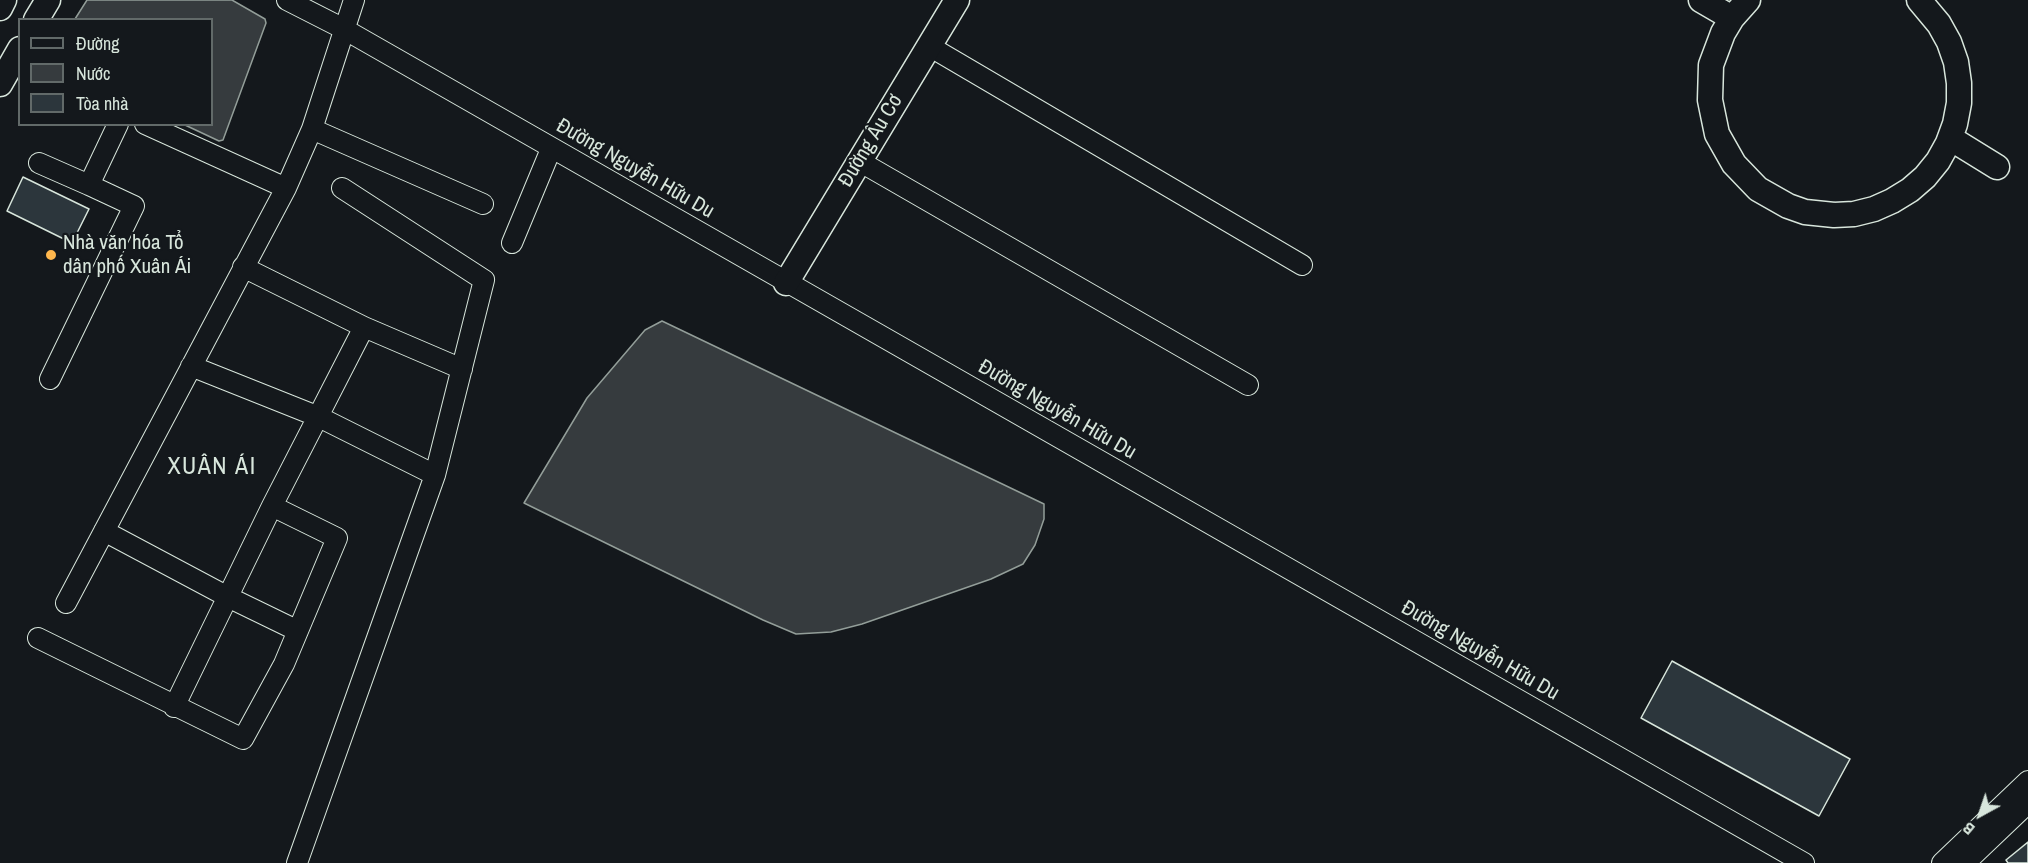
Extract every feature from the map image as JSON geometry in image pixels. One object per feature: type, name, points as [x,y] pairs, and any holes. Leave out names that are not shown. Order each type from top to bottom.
[{"type":"main road","points":[[0,8],[4,0]]},
{"type":"main road","points":[[37,18],[48,0]]},
{"type":"main road","name":"Đường Âu Cơ","points":[[786,283],[957,0]]},
{"type":"main road","points":[[1701,0],[1740,9],[1723,33],[1711,65],[1710,100],[1717,134],[1734,164],[1758,189],[1788,206],[1819,214],[1854,214],[1874,209],[1910,190],[1938,161],[1950,138],[1959,103],[1956,62],[1940,24],[1919,0]]},
{"type":"main road","points":[[0,84],[13,59]]},
{"type":"main road","points":[[1950,138],[1997,167]]},
{"type":"street","name":"Đường Nguyễn Hữu Du","points":[[287,0],[344,29],[1804,863]]},
{"type":"street","points":[[66,603],[286,188],[312,129],[354,0]]},
{"type":"street","points":[[929,46],[1302,265]]},
{"type":"street","points":[[89,185],[117,126]]},
{"type":"street","points":[[149,126],[286,188]]},
{"type":"street","points":[[312,129],[483,204]]},
{"type":"street","points":[[512,243],[551,149]]},
{"type":"street","points":[[859,161],[1248,385]]},
{"type":"street","points":[[39,163],[134,206],[50,379]]},
{"type":"street","points":[[297,863],[435,475],[484,280],[342,188]]},
{"type":"street","points":[[243,267],[364,327],[462,369]]},
{"type":"street","points":[[174,707],[272,506],[364,327]]},
{"type":"street","points":[[191,366],[319,417],[435,475]]},
{"type":"street","points":[[38,638],[243,739],[284,664],[337,538],[272,506]]},
{"type":"street","points":[[104,531],[228,597],[298,631]]},
{"type":"street","points":[[1942,863],[2028,781]]},
{"type":"street","points":[[1965,863],[2028,803]]},
{"type":"water","points":[[87,0],[232,0],[265,19],[266,23],[223,140],[219,141],[187,126],[213,126],[213,18],[76,18]]},
{"type":"water","points":[[662,321],[1044,504],[1044,519],[1035,545],[1023,564],[991,579],[862,624],[831,632],[796,634],[524,503],[587,398],[645,330]]},
{"type":"building","points":[[23,177],[89,209],[72,243],[7,211]]},
{"type":"building","points":[[1672,661],[1850,759],[1819,816],[1641,718]]},
{"type":"building","points":[[2028,842],[2028,863],[2008,863],[2006,860]]},
{"type":"place","name":"Nhà văn hóa Tổ dân phố Xuân Ái","points":[[51,255]]},
{"type":"district","name":"XUÂN ÁI","points":[[212,468]]}]
